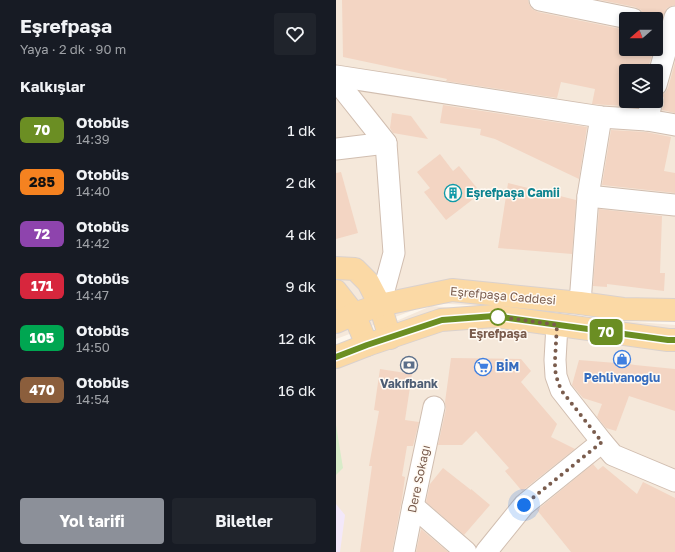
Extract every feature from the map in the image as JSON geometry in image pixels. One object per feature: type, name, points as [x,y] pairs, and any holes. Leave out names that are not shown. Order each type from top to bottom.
[{"type":"main road","points":[[336,268],[355,270],[368,282],[380,305],[390,338]]},
{"type":"main road","name":"Eşrefpaşa Caddesi","points":[[345,318],[380,305],[452,290],[580,303],[623,309],[675,310]]},
{"type":"main road","points":[[336,291],[345,318],[367,345]]},
{"type":"main road","name":"Eşrefpaşa Caddesi","points":[[336,358],[367,345],[442,320],[494,316],[675,340]]},
{"type":"street","points":[[540,0],[619,16]]},
{"type":"street","points":[[660,64],[668,23]]},
{"type":"street","points":[[336,76],[601,117],[649,110],[675,125]]},
{"type":"street","points":[[336,80],[386,143],[394,253],[380,305]]},
{"type":"street","points":[[580,303],[588,196],[601,117]]},
{"type":"street","points":[[336,149],[386,143]]},
{"type":"street","points":[[588,196],[675,205]]},
{"type":"street","points":[[557,325],[555,360],[556,376],[561,390],[613,455],[675,481]]},
{"type":"street","name":"Dere Sokağı","points":[[404,552],[434,407]]},
{"type":"street","points":[[486,552],[524,505],[602,442]]},
{"type":"street","points":[[413,506],[466,552]]},
{"type":"shaded area","points":[[336,0],[675,0],[675,317],[433,303],[336,339]]},
{"type":"shaded area","points":[[431,306],[675,325],[675,552],[336,552],[336,347]]},
{"type":"shaded area","points":[[336,504],[345,515],[340,552],[336,552]]},
{"type":"green space","points":[[336,425],[343,468],[336,475]]},
{"type":"building","points":[[342,0],[528,0],[532,9],[538,12],[619,29],[619,56],[652,56],[649,64],[619,64],[619,106],[592,104],[595,89],[561,82],[557,98],[446,81],[447,79],[343,57]]},
{"type":"building","points":[[600,0],[675,0],[675,5],[667,8],[663,16],[663,12],[642,12],[635,7]]},
{"type":"building","points":[[675,62],[675,113],[662,110],[664,104],[663,94],[668,88]]},
{"type":"building","points":[[443,105],[587,127],[579,179],[495,139],[480,135],[481,129],[440,123]]},
{"type":"building","points":[[392,113],[411,116],[428,139],[393,133],[390,128]]},
{"type":"building","points":[[611,130],[646,132],[671,137],[664,171],[675,173],[675,193],[602,185]]},
{"type":"building","name":"Eşrefpaşa Camii","points":[[440,154],[453,171],[459,166],[481,193],[446,220],[424,192],[430,188],[417,172]]},
{"type":"building","points":[[341,172],[358,233],[336,239],[336,173]]},
{"type":"building","points":[[508,183],[576,200],[572,254],[498,248]]},
{"type":"building","points":[[599,209],[662,216],[660,273],[665,273],[664,291],[607,284],[607,287],[593,286]]},
{"type":"building","points":[[451,358],[521,359],[531,371],[521,382],[557,424],[551,437],[575,449],[522,491],[505,471],[509,468],[476,431],[462,445],[438,445],[446,409],[445,402]]},
{"type":"building","points":[[579,360],[616,362],[675,369],[675,411],[629,396],[616,431],[606,428],[597,417],[602,404],[583,398],[572,385]]},
{"type":"building","points":[[380,369],[412,374],[405,420],[419,422],[413,446],[407,446],[402,476],[405,477],[402,499],[392,552],[360,552],[372,466],[369,466],[379,411],[374,410]]},
{"type":"building","points":[[593,464],[598,470],[603,466],[637,494],[643,482],[675,498],[675,552],[571,552],[537,510]]},
{"type":"building","points":[[443,468],[490,505],[464,535],[426,502],[430,484]]},
{"type":"building","points":[[421,529],[448,552],[416,552]]},
{"type":"bus line","name":"70","points":[[336,357],[442,320],[494,316],[675,340]]},
{"type":"place","name":"Eşrefpaşa Camii","points":[[453,193]]},
{"type":"place","name":"Eşrefpaşa","points":[[498,317]]},
{"type":"place","name":"Pehlivanoğlu","points":[[622,359]]},
{"type":"place","name":"Vakıfbank","points":[[409,365]]},
{"type":"place","name":"BİM","points":[[483,367]]},
{"type":"route","points":[[498,317],[494,316],[557,325],[555,368],[561,390],[602,442],[524,505]]}]
